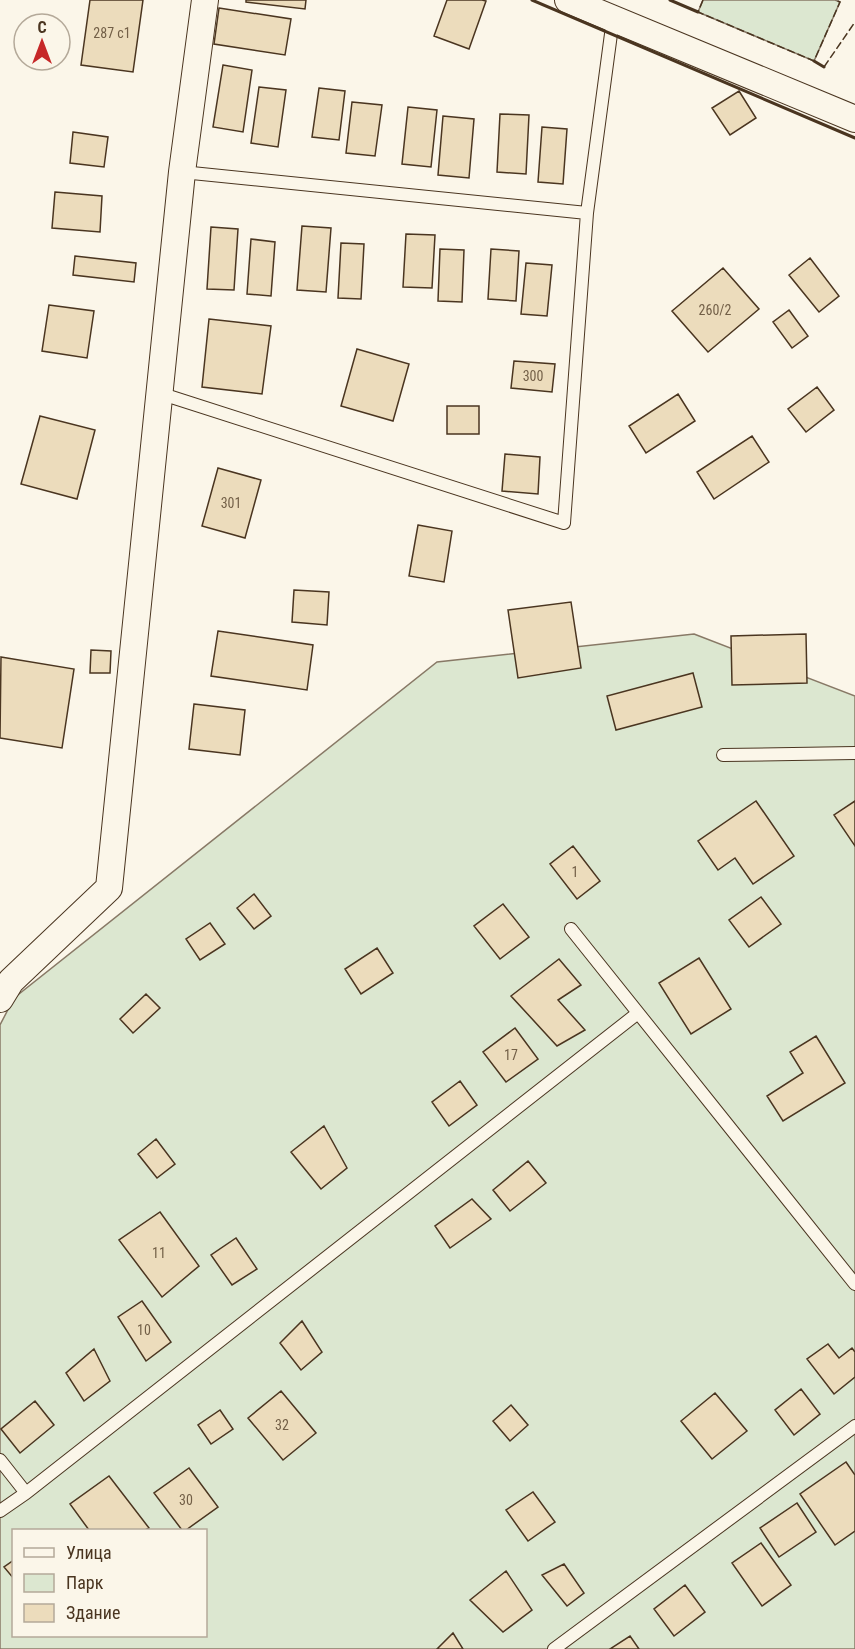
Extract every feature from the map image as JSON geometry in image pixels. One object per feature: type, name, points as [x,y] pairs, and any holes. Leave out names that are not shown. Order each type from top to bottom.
[{"type":"street","points":[[0,999],[11,981],[109,888],[182,172],[205,0]]},
{"type":"street","points":[[568,0],[855,119]]},
{"type":"lane","points":[[159,393],[564,523],[588,213],[613,20]]},
{"type":"lane","points":[[182,172],[588,213]]},
{"type":"lane","points":[[723,755],[855,753]]},
{"type":"lane","points":[[571,929],[855,1284]]},
{"type":"lane","points":[[0,1511],[26,1493],[638,1013]]},
{"type":"lane","points":[[554,1649],[855,1426]]},
{"type":"lane","points":[[0,1460],[26,1493]]},
{"type":"green space","points":[[703,0],[835,0],[840,2],[814,61],[698,12]]},
{"type":"green space","points":[[694,634],[855,696],[855,1649],[0,1649],[0,1025],[14,998],[437,662]]},
{"type":"building","points":[[90,0],[143,0],[133,72],[81,65]]},
{"type":"building","points":[[246,0],[306,0],[305,9],[246,2]]},
{"type":"building","points":[[447,0],[486,1],[469,49],[434,36]]},
{"type":"building","points":[[219,8],[291,19],[285,55],[214,44]]},
{"type":"building","points":[[223,65],[252,70],[243,132],[213,127]]},
{"type":"building","points":[[259,87],[286,90],[278,147],[251,143]]},
{"type":"building","points":[[319,88],[345,91],[339,140],[312,137]]},
{"type":"building","points":[[739,91],[756,118],[730,135],[712,108]]},
{"type":"building","points":[[352,102],[382,105],[375,156],[346,153]]},
{"type":"building","points":[[408,107],[437,110],[431,167],[402,164]]},
{"type":"building","points":[[500,114],[529,115],[526,174],[497,172]]},
{"type":"building","points":[[443,116],[474,119],[469,178],[438,175]]},
{"type":"building","points":[[542,127],[567,129],[563,184],[538,182]]},
{"type":"building","points":[[73,132],[108,137],[104,167],[70,163]]},
{"type":"building","points":[[55,192],[102,196],[100,232],[52,228]]},
{"type":"building","points":[[302,226],[331,228],[326,292],[297,290]]},
{"type":"building","points":[[211,227],[238,229],[234,290],[207,289]]},
{"type":"building","points":[[406,234],[435,235],[432,288],[403,287]]},
{"type":"building","points":[[251,239],[275,242],[271,296],[247,294]]},
{"type":"building","points":[[341,243],[364,244],[361,299],[338,298]]},
{"type":"building","points":[[440,249],[464,250],[462,302],[438,301]]},
{"type":"building","points":[[491,249],[519,251],[516,301],[488,299]]},
{"type":"building","points":[[75,256],[136,263],[134,282],[73,275]]},
{"type":"building","points":[[810,258],[839,296],[819,312],[789,275]]},
{"type":"building","points":[[526,263],[552,265],[547,316],[521,314]]},
{"type":"building","points":[[723,268],[759,309],[708,352],[672,311]]},
{"type":"building","points":[[49,305],[94,311],[87,358],[42,351]]},
{"type":"building","points":[[789,310],[808,336],[792,348],[773,322]]},
{"type":"building","points":[[209,319],[271,326],[262,394],[202,387]]},
{"type":"building","points":[[357,349],[409,364],[393,421],[341,406]]},
{"type":"building","points":[[514,361],[555,364],[552,392],[511,388]]},
{"type":"building","points":[[817,387],[834,410],[806,432],[788,409]]},
{"type":"building","points":[[678,394],[695,421],[646,453],[629,426]]},
{"type":"building","points":[[447,406],[479,406],[479,434],[447,434]]},
{"type":"building","points":[[40,416],[95,430],[77,499],[21,484]]},
{"type":"building","points":[[752,436],[769,462],[714,499],[697,472]]},
{"type":"building","points":[[505,454],[540,457],[538,494],[502,491]]},
{"type":"building","points":[[218,468],[261,480],[245,538],[202,526]]},
{"type":"building","points":[[418,525],[452,531],[444,582],[409,576]]},
{"type":"building","points":[[294,590],[329,592],[327,625],[292,622]]},
{"type":"building","points":[[571,602],[581,668],[518,678],[508,610]]},
{"type":"building","points":[[218,631],[313,645],[307,690],[211,676]]},
{"type":"building","points":[[806,634],[807,683],[732,685],[731,636]]},
{"type":"building","points":[[91,650],[111,651],[110,673],[90,673]]},
{"type":"building","points":[[1,657],[74,669],[62,748],[0,738]]},
{"type":"building","points":[[693,673],[702,707],[616,730],[607,696]]},
{"type":"building","points":[[194,704],[245,710],[240,755],[189,749]]},
{"type":"building","points":[[756,801],[794,856],[753,884],[735,858],[718,870],[698,841]]},
{"type":"building","points":[[855,801],[855,846],[834,815]]},
{"type":"building","points":[[573,846],[600,881],[577,899],[550,864]]},
{"type":"building","points":[[254,894],[271,916],[254,929],[237,908]]},
{"type":"building","points":[[761,897],[781,924],[749,947],[729,920]]},
{"type":"building","points":[[503,904],[529,937],[500,959],[474,926]]},
{"type":"building","points":[[210,923],[225,944],[200,960],[186,939]]},
{"type":"building","points":[[377,948],[393,973],[361,994],[345,969]]},
{"type":"building","points":[[699,958],[731,1009],[691,1034],[659,983]]},
{"type":"building","points":[[559,959],[581,985],[558,1000],[585,1030],[557,1046],[511,996]]},
{"type":"building","points":[[146,994],[160,1008],[133,1033],[120,1019]]},
{"type":"building","points":[[515,1028],[538,1059],[506,1082],[483,1052]]},
{"type":"building","points":[[816,1036],[845,1083],[783,1121],[767,1096],[803,1073],[790,1052]]},
{"type":"building","points":[[460,1081],[477,1105],[449,1126],[432,1102]]},
{"type":"building","points":[[324,1126],[347,1168],[321,1189],[291,1152]]},
{"type":"building","points":[[156,1139],[175,1164],[157,1178],[138,1154]]},
{"type":"building","points":[[528,1161],[546,1183],[510,1211],[493,1190]]},
{"type":"building","points":[[472,1199],[491,1219],[450,1248],[435,1226]]},
{"type":"building","points":[[160,1212],[199,1266],[162,1297],[119,1240]]},
{"type":"building","points":[[236,1238],[257,1269],[232,1285],[211,1255]]},
{"type":"building","points":[[142,1301],[171,1342],[146,1361],[118,1317]]},
{"type":"building","points":[[302,1321],[322,1352],[301,1370],[280,1343]]},
{"type":"building","points":[[828,1344],[839,1358],[852,1348],[855,1352],[855,1377],[834,1394],[807,1359]]},
{"type":"building","points":[[94,1349],[110,1381],[84,1401],[66,1373]]},
{"type":"building","points":[[801,1389],[820,1414],[794,1435],[775,1410]]},
{"type":"building","points":[[281,1391],[316,1433],[283,1460],[248,1418]]},
{"type":"building","points":[[715,1393],[747,1431],[712,1459],[681,1421]]},
{"type":"building","points":[[35,1401],[54,1425],[20,1453],[1,1429]]},
{"type":"building","points":[[511,1405],[528,1425],[510,1441],[493,1421]]},
{"type":"building","points":[[220,1410],[233,1429],[211,1444],[198,1425]]},
{"type":"building","points":[[846,1462],[855,1475],[855,1531],[835,1545],[800,1494]]},
{"type":"building","points":[[189,1468],[218,1507],[187,1529],[181,1529],[154,1493]]},
{"type":"building","points":[[109,1476],[149,1528],[88,1529],[70,1504]]},
{"type":"building","points":[[533,1492],[555,1522],[528,1541],[506,1510]]},
{"type":"building","points":[[797,1503],[816,1532],[779,1557],[760,1528]]},
{"type":"building","points":[[761,1543],[791,1585],[762,1606],[732,1563]]},
{"type":"building","points":[[12,1561],[12,1577],[4,1567]]},
{"type":"building","points":[[564,1564],[584,1593],[567,1606],[542,1575]]},
{"type":"building","points":[[506,1571],[532,1610],[503,1632],[470,1600]]},
{"type":"building","points":[[685,1585],[705,1612],[674,1636],[654,1609]]},
{"type":"building","points":[[453,1633],[463,1649],[437,1649]]},
{"type":"building","points":[[630,1636],[639,1649],[610,1649]]},
{"type":"fence","points":[[703,0],[698,12],[814,61],[840,2],[835,0]]},
{"type":"fence","points":[[824,67],[855,22]]},
{"type":"wall","points":[[532,0],[855,138]]},
{"type":"wall","points":[[670,0],[698,12]]},
{"type":"wall","points":[[814,61],[824,67]]}]
